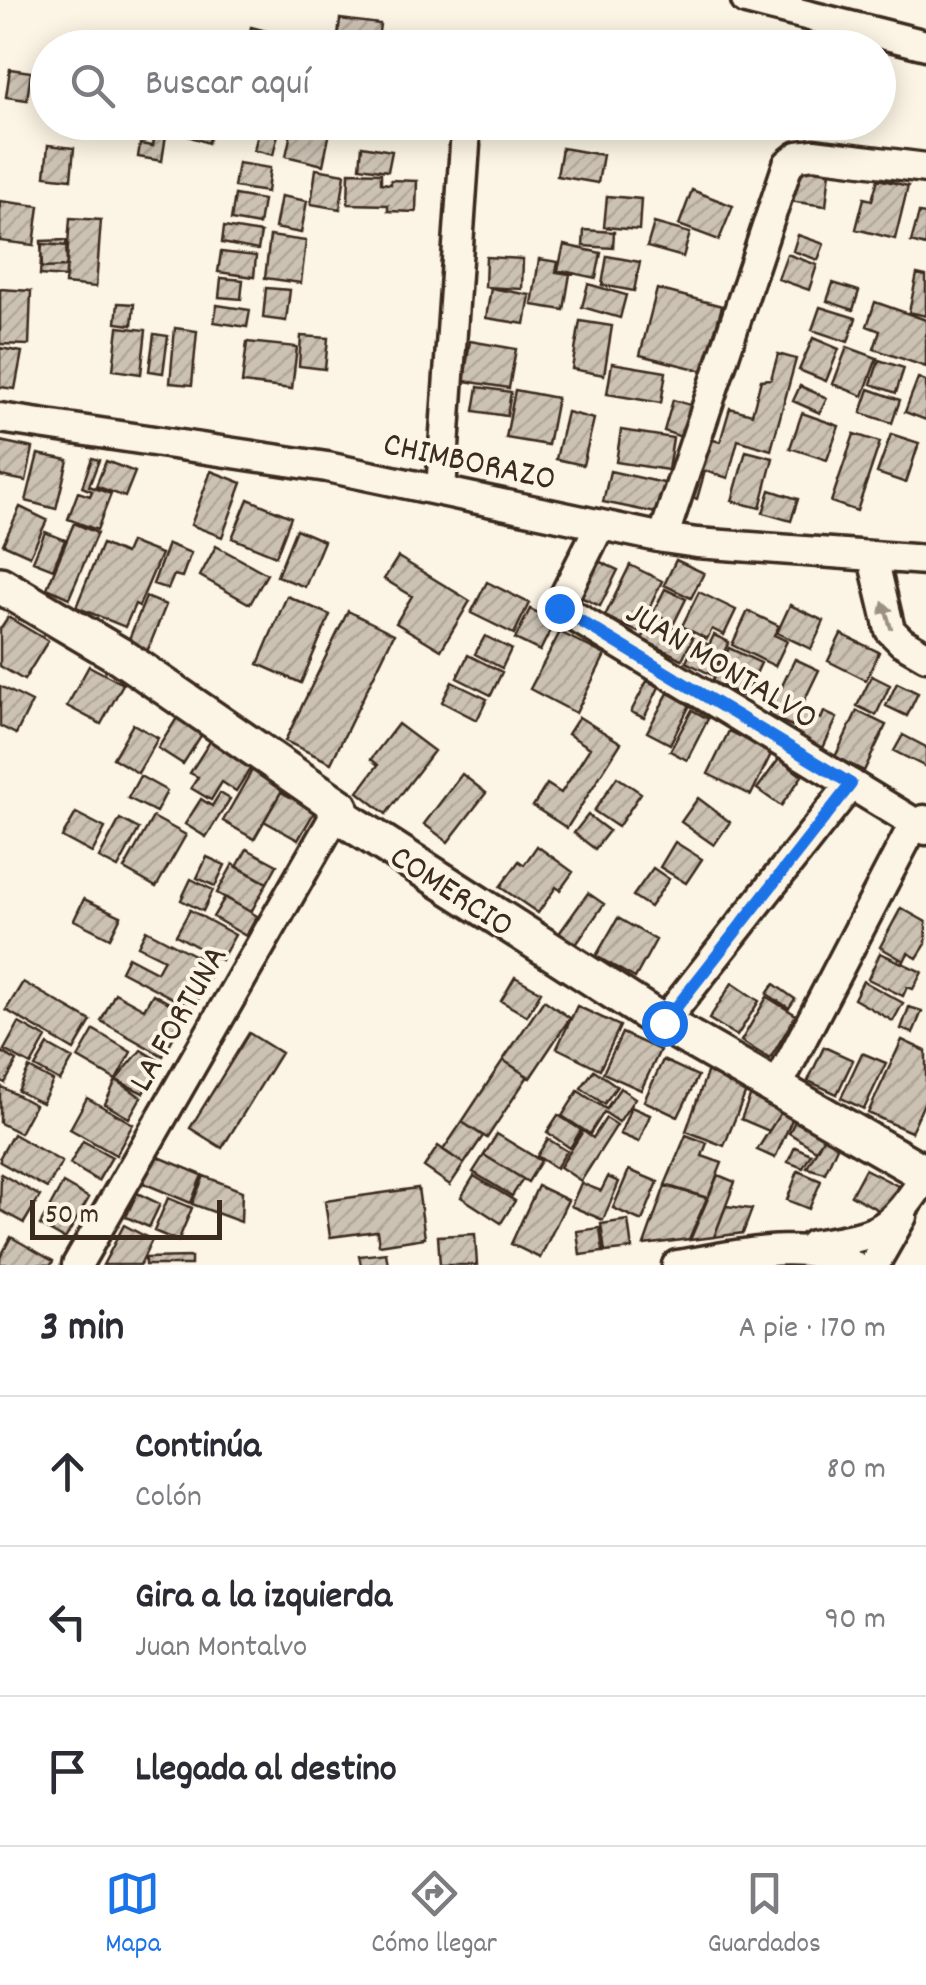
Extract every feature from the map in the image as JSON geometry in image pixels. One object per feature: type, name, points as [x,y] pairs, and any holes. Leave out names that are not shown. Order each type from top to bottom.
[{"type":"street","points":[[746,0],[869,30]]},
{"type":"street","points":[[896,37],[926,44]]},
{"type":"street","points":[[441,490],[465,144]]},
{"type":"street","points":[[663,538],[788,164],[798,156],[814,154],[926,168]]},
{"type":"street","name":"CHIMBORAZO","points":[[0,418],[327,467],[663,538],[926,560]]},
{"type":"street","name":"JUAN MONTALVO","points":[[600,525],[559,608],[922,824]]},
{"type":"street","points":[[873,558],[890,630],[926,656]]},
{"type":"street","name":"COMERCIO","points":[[0,585],[122,657],[338,810],[664,1023],[925,1171]]},
{"type":"street","points":[[664,1023],[851,784]]},
{"type":"street","name":"LA FORTUNA","points":[[77,1265],[338,810]]},
{"type":"street","points":[[776,1089],[922,824]]},
{"type":"street","points":[[677,1265],[852,1239],[882,1229],[902,1212],[925,1171]]},
{"type":"street","points":[[874,1265],[925,1171]]},
{"type":"street","points":[[787,1250],[828,1253],[852,1265]]},
{"type":"building","points":[[340,19],[380,24],[379,30],[339,30]]},
{"type":"building","points":[[10,69],[30,72],[27,100],[6,97]]},
{"type":"building","points":[[154,140],[165,140],[162,161],[138,157],[140,144],[153,146]]},
{"type":"building","points":[[256,140],[277,140],[273,155],[254,150]]},
{"type":"building","points":[[290,140],[328,140],[323,165],[286,156]]},
{"type":"building","points":[[48,145],[74,148],[71,179],[45,176]]},
{"type":"building","points":[[362,146],[392,151],[388,171],[360,167]]},
{"type":"building","points":[[562,148],[603,155],[598,183],[557,176]]},
{"type":"building","points":[[238,163],[270,168],[267,192],[234,187]]},
{"type":"building","points":[[793,166],[830,171],[826,206],[788,201]]},
{"type":"building","points":[[316,169],[345,174],[340,209],[311,204]]},
{"type":"building","points":[[349,172],[381,173],[381,183],[417,181],[416,212],[388,211],[388,205],[348,204]]},
{"type":"building","points":[[878,179],[908,186],[895,239],[856,229],[864,198],[872,200]]},
{"type":"building","points":[[692,190],[733,206],[719,240],[679,225]]},
{"type":"building","points":[[235,195],[263,200],[259,225],[231,220]]},
{"type":"building","points":[[281,196],[307,201],[301,233],[275,228]]},
{"type":"building","points":[[607,196],[641,199],[639,230],[604,227]]},
{"type":"building","points":[[0,201],[39,206],[34,245],[0,241]]},
{"type":"building","points":[[919,213],[926,214],[926,246],[911,242]]},
{"type":"building","points":[[70,218],[101,220],[96,287],[65,284]]},
{"type":"building","points":[[654,223],[690,233],[683,257],[647,247]]},
{"type":"building","points":[[224,227],[261,233],[258,250],[222,243]]},
{"type":"building","points":[[584,230],[614,232],[613,248],[583,246]]},
{"type":"building","points":[[798,235],[824,244],[818,260],[793,251]]},
{"type":"building","points":[[270,236],[306,241],[301,283],[265,278]]},
{"type":"building","points":[[66,240],[67,267],[42,268],[41,241]]},
{"type":"building","points":[[42,244],[68,246],[66,277],[40,275]]},
{"type":"building","points":[[564,245],[601,253],[596,278],[558,270]]},
{"type":"building","points":[[221,252],[256,256],[254,277],[218,272]]},
{"type":"building","points":[[787,254],[817,265],[809,290],[778,279]]},
{"type":"building","points":[[607,256],[640,262],[634,291],[602,285]]},
{"type":"building","points":[[486,257],[523,259],[522,289],[485,287]]},
{"type":"building","points":[[539,259],[558,262],[556,272],[570,274],[564,310],[532,305]]},
{"type":"building","points":[[917,274],[926,276],[926,316],[909,312]]},
{"type":"building","points":[[221,278],[243,280],[241,299],[219,297]]},
{"type":"building","points":[[833,283],[859,291],[853,310],[827,301]]},
{"type":"building","points":[[588,284],[626,295],[620,318],[582,307]]},
{"type":"building","points":[[266,288],[290,290],[286,321],[263,318]]},
{"type":"building","points":[[491,288],[530,295],[525,324],[486,318]]},
{"type":"building","points":[[0,289],[31,291],[29,345],[0,344]]},
{"type":"building","points":[[657,289],[722,306],[704,371],[640,355]]},
{"type":"building","points":[[875,302],[926,320],[926,367],[874,349],[880,331],[867,326]]},
{"type":"building","points":[[118,303],[134,304],[132,325],[116,323]]},
{"type":"building","points":[[217,305],[250,310],[247,327],[214,322]]},
{"type":"building","points":[[820,307],[856,318],[848,342],[812,330]]},
{"type":"building","points":[[580,321],[612,326],[604,375],[572,369]]},
{"type":"building","points":[[118,327],[146,330],[141,374],[113,370]]},
{"type":"building","points":[[175,328],[197,331],[192,385],[170,383]]},
{"type":"building","points":[[154,334],[168,336],[163,373],[149,371]]},
{"type":"building","points":[[301,336],[328,338],[325,369],[299,366]]},
{"type":"building","points":[[813,338],[839,349],[826,381],[799,370]]},
{"type":"building","points":[[470,341],[516,349],[509,388],[464,381]]},
{"type":"building","points":[[247,342],[297,347],[292,389],[242,383]]},
{"type":"building","points":[[847,347],[877,358],[863,396],[833,384]]},
{"type":"building","points":[[0,348],[22,352],[15,389],[0,387]]},
{"type":"building","points":[[778,354],[796,359],[771,450],[738,440],[728,478],[705,471],[697,499],[691,497],[707,438],[720,442],[730,408],[752,414],[761,380],[771,379]]},
{"type":"building","points":[[879,360],[904,368],[896,393],[871,384]]},
{"type":"building","points":[[612,363],[666,372],[661,403],[607,394]]},
{"type":"building","points":[[918,378],[926,381],[926,420],[905,412]]},
{"type":"building","points":[[800,386],[827,398],[820,413],[793,401]]},
{"type":"building","points":[[478,387],[511,392],[507,416],[474,411]]},
{"type":"building","points":[[869,389],[900,400],[892,423],[861,413]]},
{"type":"building","points":[[515,390],[557,398],[548,445],[506,438]]},
{"type":"building","points":[[673,400],[694,406],[684,438],[664,431]]},
{"type":"building","points":[[567,412],[594,419],[583,465],[556,459]]},
{"type":"building","points":[[802,413],[839,426],[827,460],[790,448]]},
{"type":"building","points":[[621,430],[673,438],[668,470],[616,462]]},
{"type":"building","points":[[854,434],[880,442],[857,511],[831,502]]},
{"type":"building","points":[[891,434],[919,443],[906,483],[877,473]]},
{"type":"building","points":[[0,441],[33,448],[26,481],[0,476]]},
{"type":"building","points":[[746,451],[773,458],[760,508],[732,501]]},
{"type":"building","points":[[38,454],[68,460],[56,509],[26,501]]},
{"type":"building","points":[[92,458],[99,460],[89,486],[111,494],[97,530],[68,519],[78,492],[90,496],[92,491],[82,487]]},
{"type":"building","points":[[106,461],[135,472],[125,497],[96,486]]},
{"type":"building","points":[[211,471],[242,483],[222,537],[191,525]]},
{"type":"building","points":[[610,471],[668,484],[661,514],[603,502]]},
{"type":"building","points":[[770,490],[798,499],[791,521],[763,513]]},
{"type":"building","points":[[248,499],[291,517],[276,556],[232,538]]},
{"type":"building","points":[[20,507],[47,520],[30,556],[3,544]]},
{"type":"building","points":[[74,523],[97,533],[69,598],[47,588]]},
{"type":"building","points":[[296,529],[324,541],[305,587],[277,576]]},
{"type":"building","points":[[45,532],[65,540],[53,569],[33,561]]},
{"type":"building","points":[[130,542],[161,554],[139,606],[135,604],[125,627],[76,607],[102,544],[125,554]]},
{"type":"building","points":[[168,544],[191,553],[182,577],[174,575],[168,589],[153,584]]},
{"type":"building","points":[[216,546],[267,574],[250,604],[200,576]]},
{"type":"building","points":[[398,557],[470,601],[441,650],[396,623],[412,596],[384,579]]},
{"type":"building","points":[[596,560],[618,570],[600,606],[578,596]]},
{"type":"building","points":[[676,560],[704,573],[691,598],[664,585]]},
{"type":"building","points":[[630,565],[662,581],[638,632],[605,616]]},
{"type":"building","points":[[487,582],[529,603],[514,634],[471,613]]},
{"type":"building","points":[[665,589],[686,599],[674,623],[653,613]]},
{"type":"building","points":[[699,592],[736,610],[724,635],[712,629],[707,639],[682,626]]},
{"type":"building","points":[[287,596],[330,615],[301,683],[258,664]]},
{"type":"building","points":[[146,597],[166,605],[147,652],[127,644]]},
{"type":"building","points":[[790,605],[824,621],[811,649],[777,633]]},
{"type":"building","points":[[530,609],[555,621],[540,651],[515,639]]},
{"type":"building","points":[[348,611],[394,634],[331,763],[285,741]]},
{"type":"building","points":[[748,611],[779,626],[774,635],[787,641],[775,666],[732,645]]},
{"type":"building","points":[[8,617],[48,641],[24,680],[0,666],[0,629]]},
{"type":"building","points":[[653,618],[693,638],[682,659],[642,639]]},
{"type":"building","points":[[560,632],[605,655],[576,713],[530,689]]},
{"type":"building","points":[[841,634],[879,652],[866,680],[828,661]]},
{"type":"building","points":[[714,635],[729,642],[712,675],[686,662],[697,639],[709,645]]},
{"type":"building","points":[[485,636],[511,649],[502,668],[475,654]]},
{"type":"building","points":[[729,648],[761,663],[745,697],[712,681]]},
{"type":"building","points":[[468,655],[502,672],[491,695],[457,678]]},
{"type":"building","points":[[795,659],[819,670],[792,726],[768,715]]},
{"type":"building","points":[[89,666],[123,684],[101,724],[67,706]]},
{"type":"building","points":[[872,676],[890,685],[876,715],[857,706]]},
{"type":"building","points":[[647,681],[659,687],[644,718],[631,712]]},
{"type":"building","points":[[452,682],[487,699],[477,720],[442,702]]},
{"type":"building","points":[[897,683],[918,693],[907,716],[886,706]]},
{"type":"building","points":[[0,686],[32,702],[16,734],[0,726]]},
{"type":"building","points":[[668,693],[690,705],[670,744],[647,732]]},
{"type":"building","points":[[692,710],[708,719],[687,760],[670,751]]},
{"type":"building","points":[[803,711],[821,719],[824,712],[837,718],[823,748],[793,733]]},
{"type":"building","points":[[857,711],[886,725],[864,771],[835,757]]},
{"type":"building","points":[[579,717],[621,743],[567,828],[533,806],[547,784],[561,793],[590,748],[568,734]]},
{"type":"building","points":[[177,718],[202,734],[183,764],[158,748]]},
{"type":"building","points":[[133,724],[158,738],[138,773],[113,758]]},
{"type":"building","points":[[398,724],[434,751],[386,814],[358,792],[378,765],[371,759]]},
{"type":"building","points":[[729,731],[772,752],[751,795],[708,774]]},
{"type":"building","points":[[903,735],[926,747],[926,767],[894,751]]},
{"type":"building","points":[[211,740],[252,766],[236,791],[222,782],[211,800],[191,788],[198,777],[190,773]]},
{"type":"building","points":[[779,759],[802,776],[781,806],[757,789]]},
{"type":"building","points":[[254,767],[285,785],[254,839],[223,821]]},
{"type":"building","points":[[462,774],[486,793],[448,842],[424,824]]},
{"type":"building","points":[[140,776],[167,791],[156,812],[128,798]]},
{"type":"building","points":[[617,777],[641,793],[618,827],[594,811]]},
{"type":"building","points":[[281,792],[315,811],[298,840],[264,821]]},
{"type":"building","points":[[220,793],[230,799],[206,837],[185,824],[201,799],[212,806]]},
{"type":"building","points":[[698,798],[730,822],[714,845],[681,822]]},
{"type":"building","points":[[76,813],[105,828],[92,853],[62,837]]},
{"type":"building","points":[[588,815],[609,831],[595,849],[574,833]]},
{"type":"building","points":[[153,817],[186,835],[156,887],[124,869]]},
{"type":"building","points":[[120,819],[139,829],[118,868],[99,858]]},
{"type":"building","points":[[675,842],[702,859],[686,883],[660,867]]},
{"type":"building","points":[[537,846],[573,872],[560,890],[556,887],[538,913],[500,887],[519,861],[524,865]]},
{"type":"building","points":[[247,849],[277,865],[267,883],[237,867]]},
{"type":"building","points":[[207,857],[225,865],[215,886],[197,878]]},
{"type":"building","points":[[233,864],[267,883],[251,912],[217,893]]},
{"type":"building","points":[[653,868],[669,879],[650,907],[633,896]]},
{"type":"building","points":[[191,879],[213,890],[203,911],[181,900]]},
{"type":"building","points":[[588,893],[604,904],[575,946],[558,935]]},
{"type":"building","points":[[225,897],[257,916],[246,936],[213,917]]},
{"type":"building","points":[[84,899],[121,916],[110,938],[74,920]]},
{"type":"building","points":[[901,908],[926,922],[926,944],[917,958],[908,953],[904,961],[880,947]]},
{"type":"building","points":[[190,910],[235,935],[221,960],[176,935]]},
{"type":"building","points":[[618,918],[656,940],[635,978],[596,956]]},
{"type":"building","points":[[146,930],[215,966],[193,1009],[121,971],[128,957],[157,972],[164,959],[138,946]]},
{"type":"building","points":[[880,953],[922,972],[913,989],[907,987],[903,996],[868,979]]},
{"type":"building","points":[[515,977],[541,992],[527,1016],[501,1001]]},
{"type":"building","points":[[863,981],[903,1003],[893,1021],[854,999]]},
{"type":"building","points":[[23,982],[91,1021],[74,1050],[6,1010]]},
{"type":"building","points":[[732,983],[759,1001],[737,1036],[709,1019]]},
{"type":"building","points":[[774,984],[795,999],[789,1008],[767,994]]},
{"type":"building","points":[[115,993],[144,1009],[153,994],[187,1013],[163,1056],[101,1021]]},
{"type":"building","points":[[767,997],[796,1015],[770,1059],[741,1041]]},
{"type":"building","points":[[544,1000],[570,1018],[530,1078],[503,1060]]},
{"type":"building","points":[[577,1006],[620,1026],[600,1069],[557,1048]]},
{"type":"building","points":[[909,1007],[922,1011],[913,1033],[901,1029]]},
{"type":"building","points":[[19,1023],[46,1038],[31,1065],[4,1050]]},
{"type":"building","points":[[94,1030],[131,1052],[116,1080],[78,1058]]},
{"type":"building","points":[[249,1033],[281,1053],[222,1148],[190,1128]]},
{"type":"building","points":[[622,1033],[660,1050],[641,1090],[603,1073]]},
{"type":"building","points":[[902,1040],[926,1051],[926,1099],[911,1132],[868,1113]]},
{"type":"building","points":[[48,1045],[73,1059],[60,1081],[35,1067]]},
{"type":"building","points":[[824,1047],[853,1060],[837,1094],[808,1081]]},
{"type":"building","points":[[141,1050],[161,1062],[143,1093],[116,1080]]},
{"type":"building","points":[[0,1051],[17,1061],[5,1083],[0,1080]]},
{"type":"building","points":[[862,1053],[886,1063],[864,1109],[841,1098]]},
{"type":"building","points":[[503,1060],[528,1076],[487,1138],[462,1122]]},
{"type":"building","points":[[663,1060],[698,1076],[678,1117],[644,1101]]},
{"type":"building","points":[[709,1067],[747,1089],[724,1146],[686,1131]]},
{"type":"building","points":[[29,1068],[53,1081],[42,1103],[18,1091]]},
{"type":"building","points":[[594,1070],[617,1086],[604,1104],[581,1088]]},
{"type":"building","points":[[116,1080],[141,1097],[129,1118],[105,1104]]},
{"type":"building","points":[[0,1086],[35,1105],[20,1133],[0,1123]]},
{"type":"building","points":[[620,1088],[635,1098],[619,1122],[604,1112],[590,1134],[562,1116],[578,1091],[606,1109]]},
{"type":"building","points":[[752,1092],[783,1109],[769,1131],[741,1119]]},
{"type":"building","points":[[87,1098],[133,1124],[116,1155],[70,1129]]},
{"type":"building","points":[[631,1107],[650,1115],[639,1142],[620,1134]]},
{"type":"building","points":[[783,1109],[794,1115],[775,1158],[757,1150]]},
{"type":"building","points":[[558,1115],[581,1130],[570,1148],[547,1132]]},
{"type":"building","points":[[797,1117],[825,1134],[816,1150],[789,1133]]},
{"type":"building","points":[[606,1118],[617,1125],[581,1181],[560,1167],[583,1131],[593,1138]]},
{"type":"building","points":[[462,1122],[483,1136],[464,1164],[443,1150]]},
{"type":"building","points":[[13,1134],[62,1162],[47,1188],[0,1162]]},
{"type":"building","points":[[497,1134],[541,1161],[528,1182],[484,1155]]},
{"type":"building","points":[[825,1134],[839,1142],[825,1173],[807,1168]]},
{"type":"building","points":[[686,1135],[707,1143],[702,1156],[722,1163],[708,1198],[665,1185]]},
{"type":"building","points":[[548,1139],[567,1151],[556,1168],[537,1156]]},
{"type":"building","points":[[83,1141],[112,1157],[98,1181],[70,1164]]},
{"type":"building","points":[[438,1146],[464,1164],[450,1185],[424,1167]]},
{"type":"building","points":[[795,1147],[811,1154],[803,1168],[788,1162]]},
{"type":"building","points":[[154,1155],[202,1175],[191,1203],[143,1183]]},
{"type":"building","points":[[484,1155],[523,1179],[512,1196],[473,1172]]},
{"type":"building","points":[[865,1169],[898,1186],[884,1213],[851,1195]]},
{"type":"building","points":[[629,1170],[658,1182],[642,1221],[613,1208]]},
{"type":"building","points":[[798,1171],[821,1181],[809,1209],[787,1200]]},
{"type":"building","points":[[1,1174],[40,1196],[24,1223],[0,1210]]},
{"type":"building","points":[[718,1175],[735,1182],[714,1237],[690,1240]]},
{"type":"building","points":[[204,1176],[242,1191],[241,1222],[192,1204]]},
{"type":"building","points":[[474,1176],[515,1201],[501,1223],[461,1197]]},
{"type":"building","points":[[608,1177],[619,1182],[603,1220],[571,1206],[581,1183],[601,1191]]},
{"type":"building","points":[[63,1183],[89,1198],[65,1239],[40,1225]]},
{"type":"building","points":[[538,1186],[568,1200],[540,1258],[511,1244]]},
{"type":"building","points":[[665,1186],[707,1198],[689,1239],[644,1245]]},
{"type":"building","points":[[418,1188],[425,1238],[379,1245],[377,1231],[330,1237],[325,1201]]},
{"type":"building","points":[[137,1193],[160,1204],[149,1227],[126,1217]]},
{"type":"building","points":[[168,1198],[192,1208],[178,1241],[154,1231]]},
{"type":"building","points":[[726,1206],[752,1209],[743,1233],[714,1237]]},
{"type":"building","points":[[628,1220],[632,1249],[605,1252],[601,1224]]},
{"type":"building","points":[[124,1225],[152,1240],[140,1265],[103,1265]]},
{"type":"building","points":[[600,1228],[603,1252],[580,1255],[577,1231]]},
{"type":"building","points":[[475,1234],[477,1265],[440,1265],[438,1236]]},
{"type":"building","points":[[11,1237],[53,1261],[51,1265],[0,1264]]},
{"type":"building","points":[[386,1253],[388,1265],[361,1265],[359,1256]]},
{"type":"building","points":[[191,1257],[191,1265],[145,1265],[145,1258]]},
{"type":"route","points":[[559,608],[851,784],[664,1023]]}]
